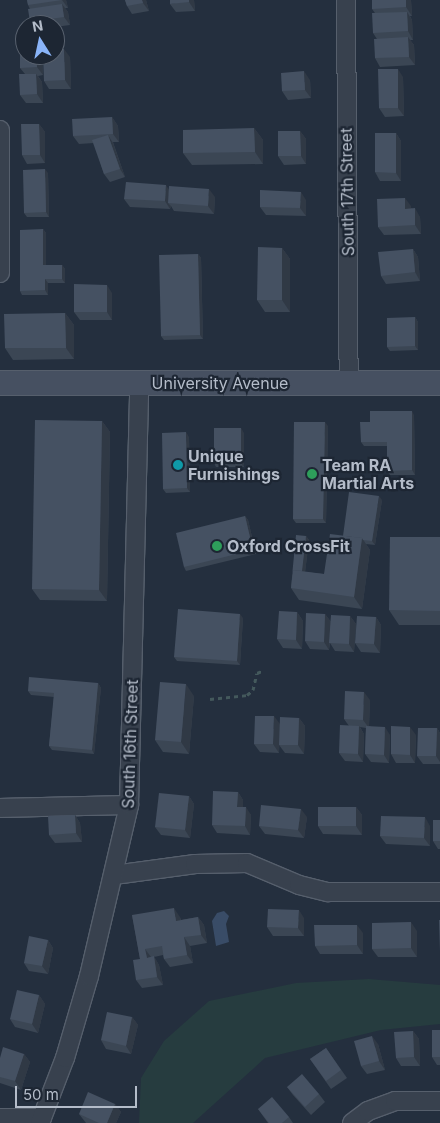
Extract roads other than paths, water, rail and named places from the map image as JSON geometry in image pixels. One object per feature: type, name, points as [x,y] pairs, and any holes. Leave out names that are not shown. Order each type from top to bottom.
[{"type":"main road","name":"University Avenue","points":[[0,384],[440,383]]},
{"type":"street","name":"South 17th Street","points":[[346,0],[349,383]]},
{"type":"street","points":[[0,130],[0,273]]},
{"type":"street","name":"South 16th Street","points":[[42,1120],[65,1058],[114,875],[129,805],[139,383]]},
{"type":"street","points":[[0,808],[129,805]]},
{"type":"street","points":[[114,875],[195,864],[247,864],[299,885],[328,892],[440,892]]},
{"type":"street","points":[[352,1123],[368,1111],[395,1101],[440,1100]]},
{"type":"street","points":[[0,1118],[42,1120]]},
{"type":"water","points":[[224,911],[229,916],[226,924],[229,942],[216,946],[212,921],[217,913]]},
{"type":"place","name":"Unique Furnishings","points":[[178,465]]},
{"type":"place","name":"Team RA Martial Arts","points":[[312,474]]},
{"type":"place","name":"Oxford CrossFit","points":[[217,546]]}]
